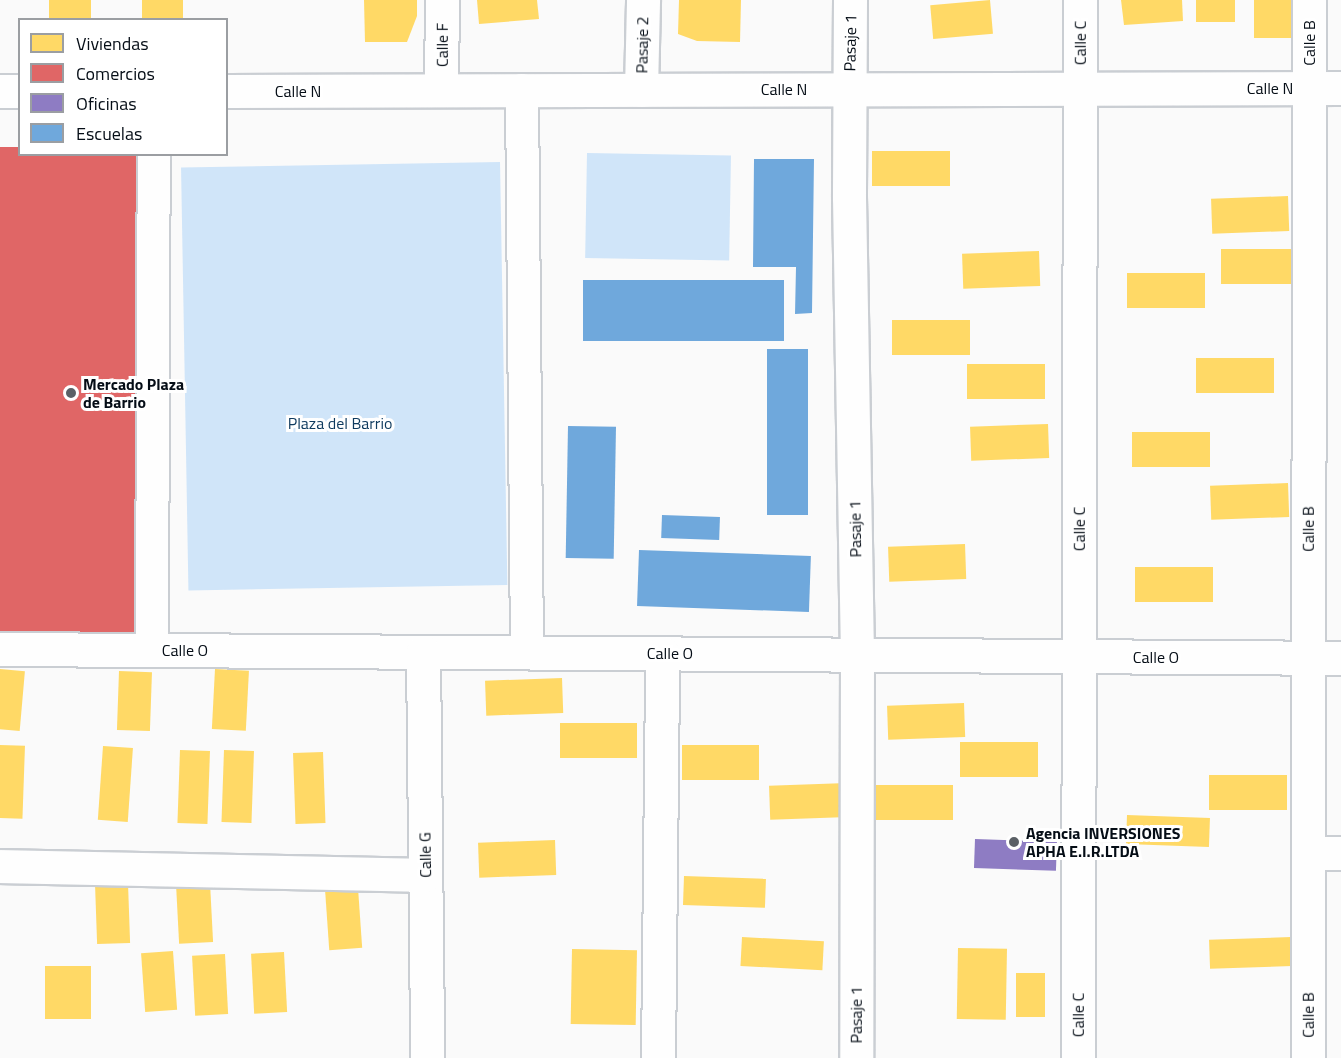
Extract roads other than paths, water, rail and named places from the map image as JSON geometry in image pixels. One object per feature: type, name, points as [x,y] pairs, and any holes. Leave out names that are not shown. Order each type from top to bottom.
[{"type":"street","name":"Calle F","points":[[441,90],[442,0]]},
{"type":"street","name":"Pasaje 2","points":[[641,90],[643,0]]},
{"type":"street","name":"Pasaje 1","points":[[850,0],[849,89],[857,654],[856,1058]]},
{"type":"street","name":"Calle C","points":[[1078,1058],[1080,0]]},
{"type":"street","name":"Calle B","points":[[1308,1058],[1309,0]]},
{"type":"street","name":"Calle N","points":[[228,91],[1341,88]]},
{"type":"street","points":[[522,90],[527,652]]},
{"type":"street","points":[[0,91],[18,91]]},
{"type":"street","points":[[152,650],[154,156]]},
{"type":"street","name":"Calle O","points":[[0,649],[1341,658]]},
{"type":"street","name":"Calle G","points":[[423,652],[427,1058]]},
{"type":"street","points":[[658,1058],[662,653]]},
{"type":"street","points":[[1308,853],[1341,854]]},
{"type":"street","points":[[0,866],[425,875]]},
{"type":"place","name":"Mercado Plaza de Barrio","points":[[71,393]]},
{"type":"place","name":"Agencia INVERSIONES APHA E.I.R.LTDA","points":[[1014,842]]},
{"type":"park label","name":"Plaza del Barrio","points":[[340,423]]}]
